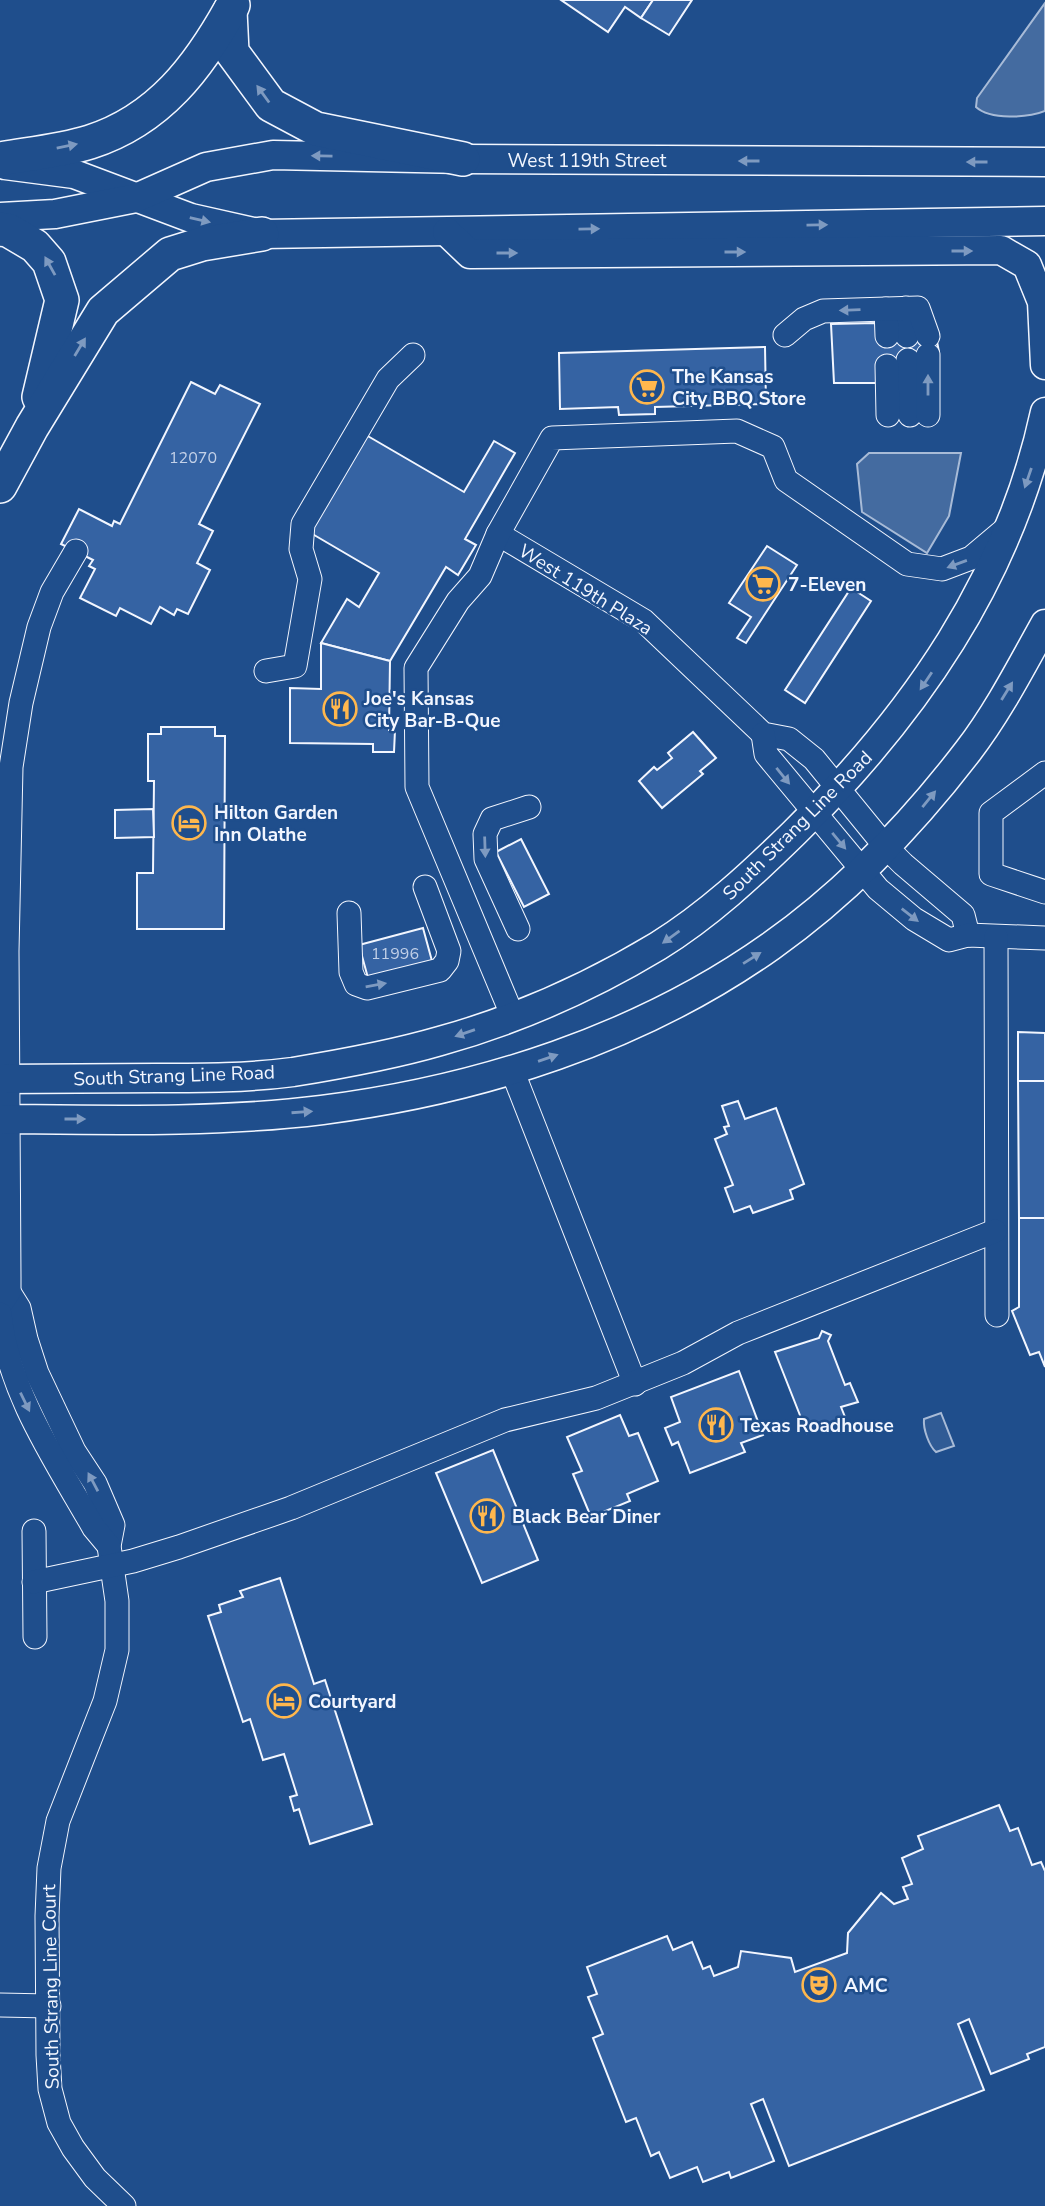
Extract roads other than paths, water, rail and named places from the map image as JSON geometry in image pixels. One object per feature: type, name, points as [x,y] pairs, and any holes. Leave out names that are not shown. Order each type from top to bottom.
[{"type":"highway","points":[[233,5],[232,52],[271,105],[316,129],[463,159]]},
{"type":"highway","points":[[0,162],[90,142],[140,120],[183,82],[233,5]]},
{"type":"highway","points":[[0,229],[8,230],[36,246],[49,261],[62,300],[32,427]]},
{"type":"highway","points":[[0,486],[32,427],[103,311],[170,254],[202,244],[262,234]]},
{"type":"main road","name":"West 119th Street","points":[[0,217],[55,214],[136,198],[206,167],[273,155],[463,159],[1045,162]]},
{"type":"main road","points":[[0,162],[74,174],[191,218],[262,234],[1045,221]]},
{"type":"main road","points":[[447,232],[470,254],[1000,250],[1027,265],[1042,302],[1045,365]]},
{"type":"main road","name":"South Strang Line Road","points":[[3,1079],[221,1077],[291,1072],[376,1056],[441,1041],[513,1017],[596,981],[660,944],[719,902],[815,812],[877,745],[931,674],[960,629],[1011,524],[1036,455],[1045,412]]},
{"type":"main road","name":"South Strang Line Road","points":[[3,1119],[224,1118],[319,1110],[459,1086],[579,1047],[648,1016],[707,986],[770,947],[863,869],[922,807],[970,749],[1011,685],[1045,624]]},
{"type":"street","points":[[785,335],[804,319],[823,311],[918,308],[908,348],[909,415],[908,348],[896,309]]},
{"type":"street","points":[[266,671],[295,666],[310,579],[301,549],[303,524],[388,379],[413,355]]},
{"type":"street","points":[[513,1017],[417,787],[416,668],[458,601],[480,576],[498,534],[552,438],[737,431],[772,447],[786,480],[907,564],[942,569],[971,558],[1011,524]]},
{"type":"street","name":"West 119th Plaza","points":[[498,534],[644,621],[763,734],[789,738],[814,759],[885,846],[963,915],[968,935],[949,940],[914,919],[878,889],[766,754],[763,734]]},
{"type":"street","name":"South Strang Line Court","points":[[76,551],[52,592],[39,627],[21,704],[11,767],[3,1079],[4,1288],[19,1308],[26,1339],[48,1396],[74,1451],[95,1483],[113,1525],[111,1555],[117,1601],[117,1650],[105,1701],[58,1821],[49,1868],[48,2007],[50,2089],[60,2123],[73,2148],[95,2178],[124,2206]]},
{"type":"street","points":[[1045,773],[991,813],[991,874],[1045,892]]},
{"type":"street","points":[[515,922],[486,859],[485,834],[492,819],[528,807]]},
{"type":"street","points":[[349,913],[351,972],[356,984],[367,988],[439,970],[447,961],[449,951],[425,887]]},
{"type":"street","points":[[968,935],[1045,938]]},
{"type":"street","points":[[996,937],[997,1315]]},
{"type":"street","points":[[512,1070],[635,1384]]},
{"type":"street","points":[[34,1582],[111,1555],[179,1546],[291,1508],[505,1420],[596,1398],[635,1384],[683,1363],[738,1333],[995,1231]]},
{"type":"street","points":[[0,1314],[3,1340],[18,1387],[111,1555]]},
{"type":"street","points":[[34,1531],[35,1637]]},
{"type":"street","points":[[0,2005],[48,2007]]},
{"type":"place","name":"The Kansas City BBQ Store","points":[[647,387]]},
{"type":"place","name":"7-Eleven","points":[[763,584]]},
{"type":"place","name":"Joe's Kansas City Bar-B-Que","points":[[340,709]]},
{"type":"place","name":"Hilton Garden Inn Olathe","points":[[189,823]]},
{"type":"place","name":"Texas Roadhouse","points":[[716,1425]]},
{"type":"place","name":"Black Bear Diner","points":[[487,1516]]},
{"type":"place","name":"Courtyard","points":[[284,1701]]},
{"type":"place","name":"AMC","points":[[819,1985]]}]
